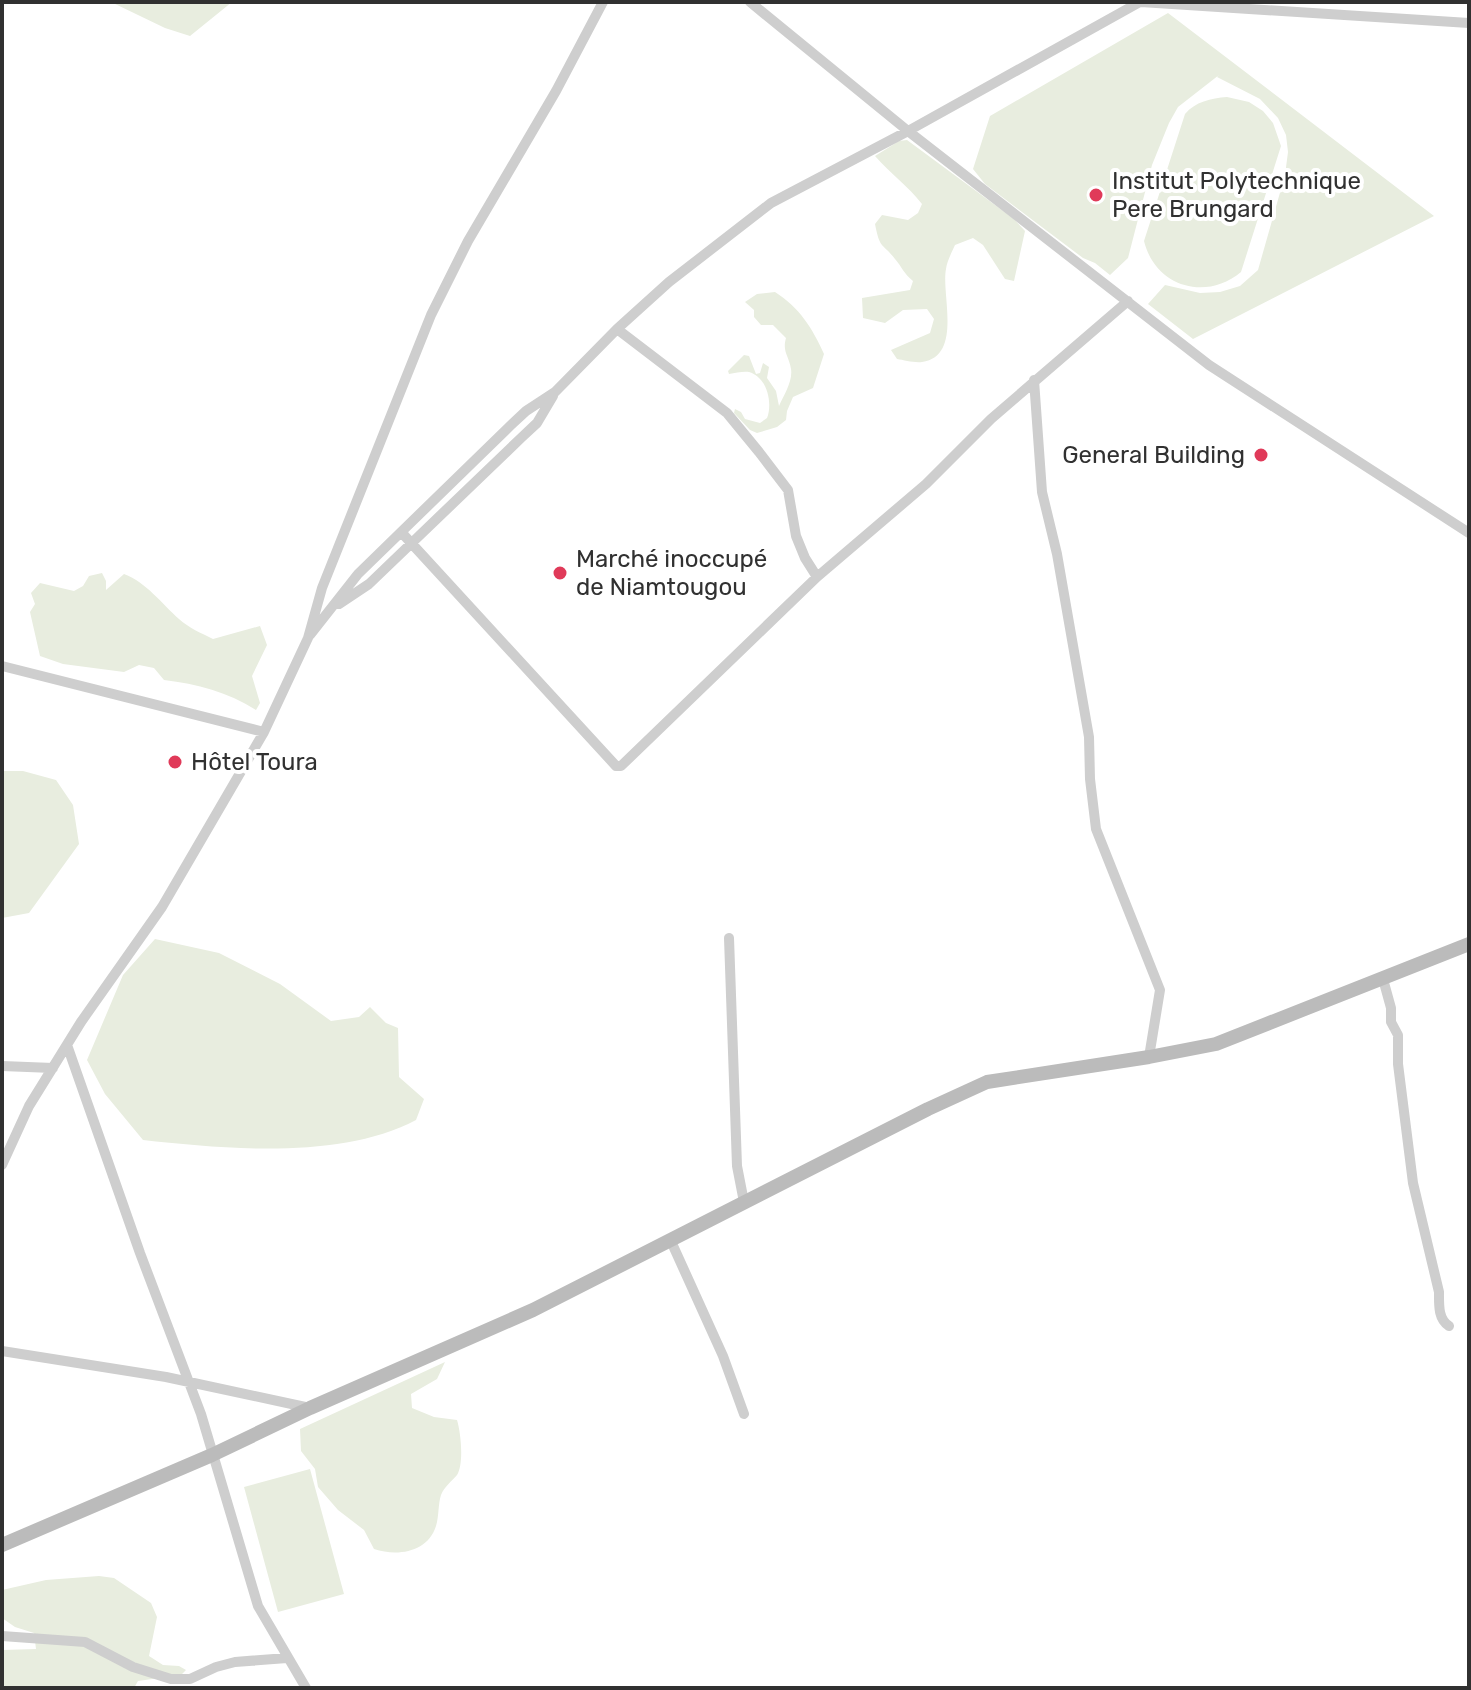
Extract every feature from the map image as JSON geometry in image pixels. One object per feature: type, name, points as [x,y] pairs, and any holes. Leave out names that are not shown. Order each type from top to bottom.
[{"type":"main road","points":[[2,1545],[212,1455],[310,1408],[533,1310],[987,1082],[1216,1044],[1469,944]]},
{"type":"street","points":[[2,1165],[29,1106],[162,907],[264,732],[308,638],[322,588],[431,315],[468,241],[556,91],[603,2]]},
{"type":"street","points":[[750,2],[908,131],[1209,365],[1469,533]]},
{"type":"street","points":[[308,638],[358,574],[511,425],[555,392],[617,329],[680,273],[771,203],[1140,2],[1469,23]]},
{"type":"street","points":[[402,533],[616,766],[621,766],[817,577],[926,484],[1034,380],[1128,301]]},
{"type":"street","points":[[617,329],[727,413],[759,452],[788,490],[796,536],[817,577]]},
{"type":"street","points":[[1034,380],[1042,492],[1057,554],[1089,737],[1096,829],[1160,990],[1149,1057]]},
{"type":"street","points":[[334,607],[369,584],[537,423],[555,392]]},
{"type":"street","points":[[511,425],[521,438]]},
{"type":"street","points":[[465,472],[475,482]]},
{"type":"street","points":[[2,666],[264,732]]},
{"type":"street","points":[[729,938],[737,1166],[744,1202]]},
{"type":"street","points":[[1383,979],[1391,1008],[1391,1022],[1398,1035],[1398,1064],[1413,1183],[1439,1292],[1439,1311],[1449,1326]]},
{"type":"street","points":[[67,1045],[201,1414],[258,1606],[306,1688]]},
{"type":"street","points":[[2,1066],[53,1068]]},
{"type":"street","points":[[670,1239],[723,1356],[744,1414]]},
{"type":"street","points":[[2,1351],[187,1382],[310,1408]]},
{"type":"street","points":[[2,1636],[85,1642],[133,1667],[171,1679],[190,1679],[235,1662],[287,1658]]},
{"type":"shaded area","points":[[111,2],[232,2],[190,36],[165,28]]},
{"type":"shaded area","points":[[1168,13],[1434,216],[1193,339],[1148,304],[1165,285],[1200,293],[1220,292],[1240,286],[1258,270],[1285,175],[1288,152],[1286,135],[1278,118],[1260,99],[1217,77],[1219,75],[1178,107],[1152,165],[1128,258],[1110,275],[985,184],[973,169],[990,116]]},
{"type":"shaded area","points":[[1227,97],[1249,102],[1263,111],[1273,123],[1281,146],[1241,272],[1212,286],[1183,285],[1159,269],[1144,241],[1185,114],[1204,101]]},
{"type":"shaded area","points":[[907,140],[1014,219],[1025,231],[1014,281],[1005,279],[983,245],[973,238],[955,245],[946,269],[946,337],[935,357],[922,362],[897,359],[891,350],[930,333],[934,319],[927,309],[903,310],[885,323],[863,318],[862,298],[910,290],[913,281],[882,245],[875,224],[882,215],[908,220],[918,213],[922,204],[875,156],[899,141]]},
{"type":"shaded area","points":[[775,292],[804,319],[824,354],[813,388],[793,397],[786,420],[777,427],[757,433],[734,413],[735,409],[745,419],[760,423],[769,412],[767,391],[755,375],[749,372],[729,374],[728,371],[744,355],[749,356],[756,374],[760,373],[763,363],[769,367],[767,378],[776,391],[779,406],[791,374],[785,351],[786,338],[773,325],[761,325],[754,317],[754,310],[745,302],[757,294]]},
{"type":"shaded area","points":[[102,573],[106,590],[124,574],[147,588],[183,622],[213,639],[260,626],[267,645],[252,676],[260,703],[256,710],[212,690],[164,680],[154,668],[139,665],[124,672],[63,664],[40,656],[30,612],[35,604],[31,593],[40,583],[74,591],[83,586],[89,576]]},
{"type":"shaded area","points":[[2,771],[23,771],[56,780],[73,805],[79,844],[29,913],[2,918]]},
{"type":"shaded area","points":[[155,939],[219,953],[280,984],[331,1021],[359,1017],[370,1007],[386,1023],[398,1028],[399,1077],[424,1099],[416,1120],[386,1133],[318,1146],[246,1148],[143,1140],[105,1094],[87,1060],[123,975]]},
{"type":"shaded area","points":[[445,1362],[437,1379],[411,1394],[412,1408],[434,1417],[457,1420],[461,1448],[459,1470],[441,1495],[436,1526],[426,1542],[402,1552],[374,1549],[364,1530],[338,1510],[318,1487],[315,1469],[301,1451],[300,1429]]},
{"type":"shaded area","points":[[310,1469],[344,1594],[278,1612],[244,1487]]},
{"type":"shaded area","points":[[99,1576],[114,1578],[151,1603],[157,1617],[149,1656],[163,1665],[179,1666],[186,1670],[181,1675],[138,1681],[134,1688],[2,1688],[2,1650],[36,1649],[34,1633],[15,1627],[2,1618],[2,1590],[46,1580]]},
{"type":"place","name":"Institut Polytechnique Pere Brungard","points":[[1096,195]]},
{"type":"place","name":"General Building","points":[[1261,455]]},
{"type":"place","name":"Marché inoccupé de Niamtougou","points":[[560,573]]},
{"type":"place","name":"Hôtel Toura","points":[[175,762]]}]
